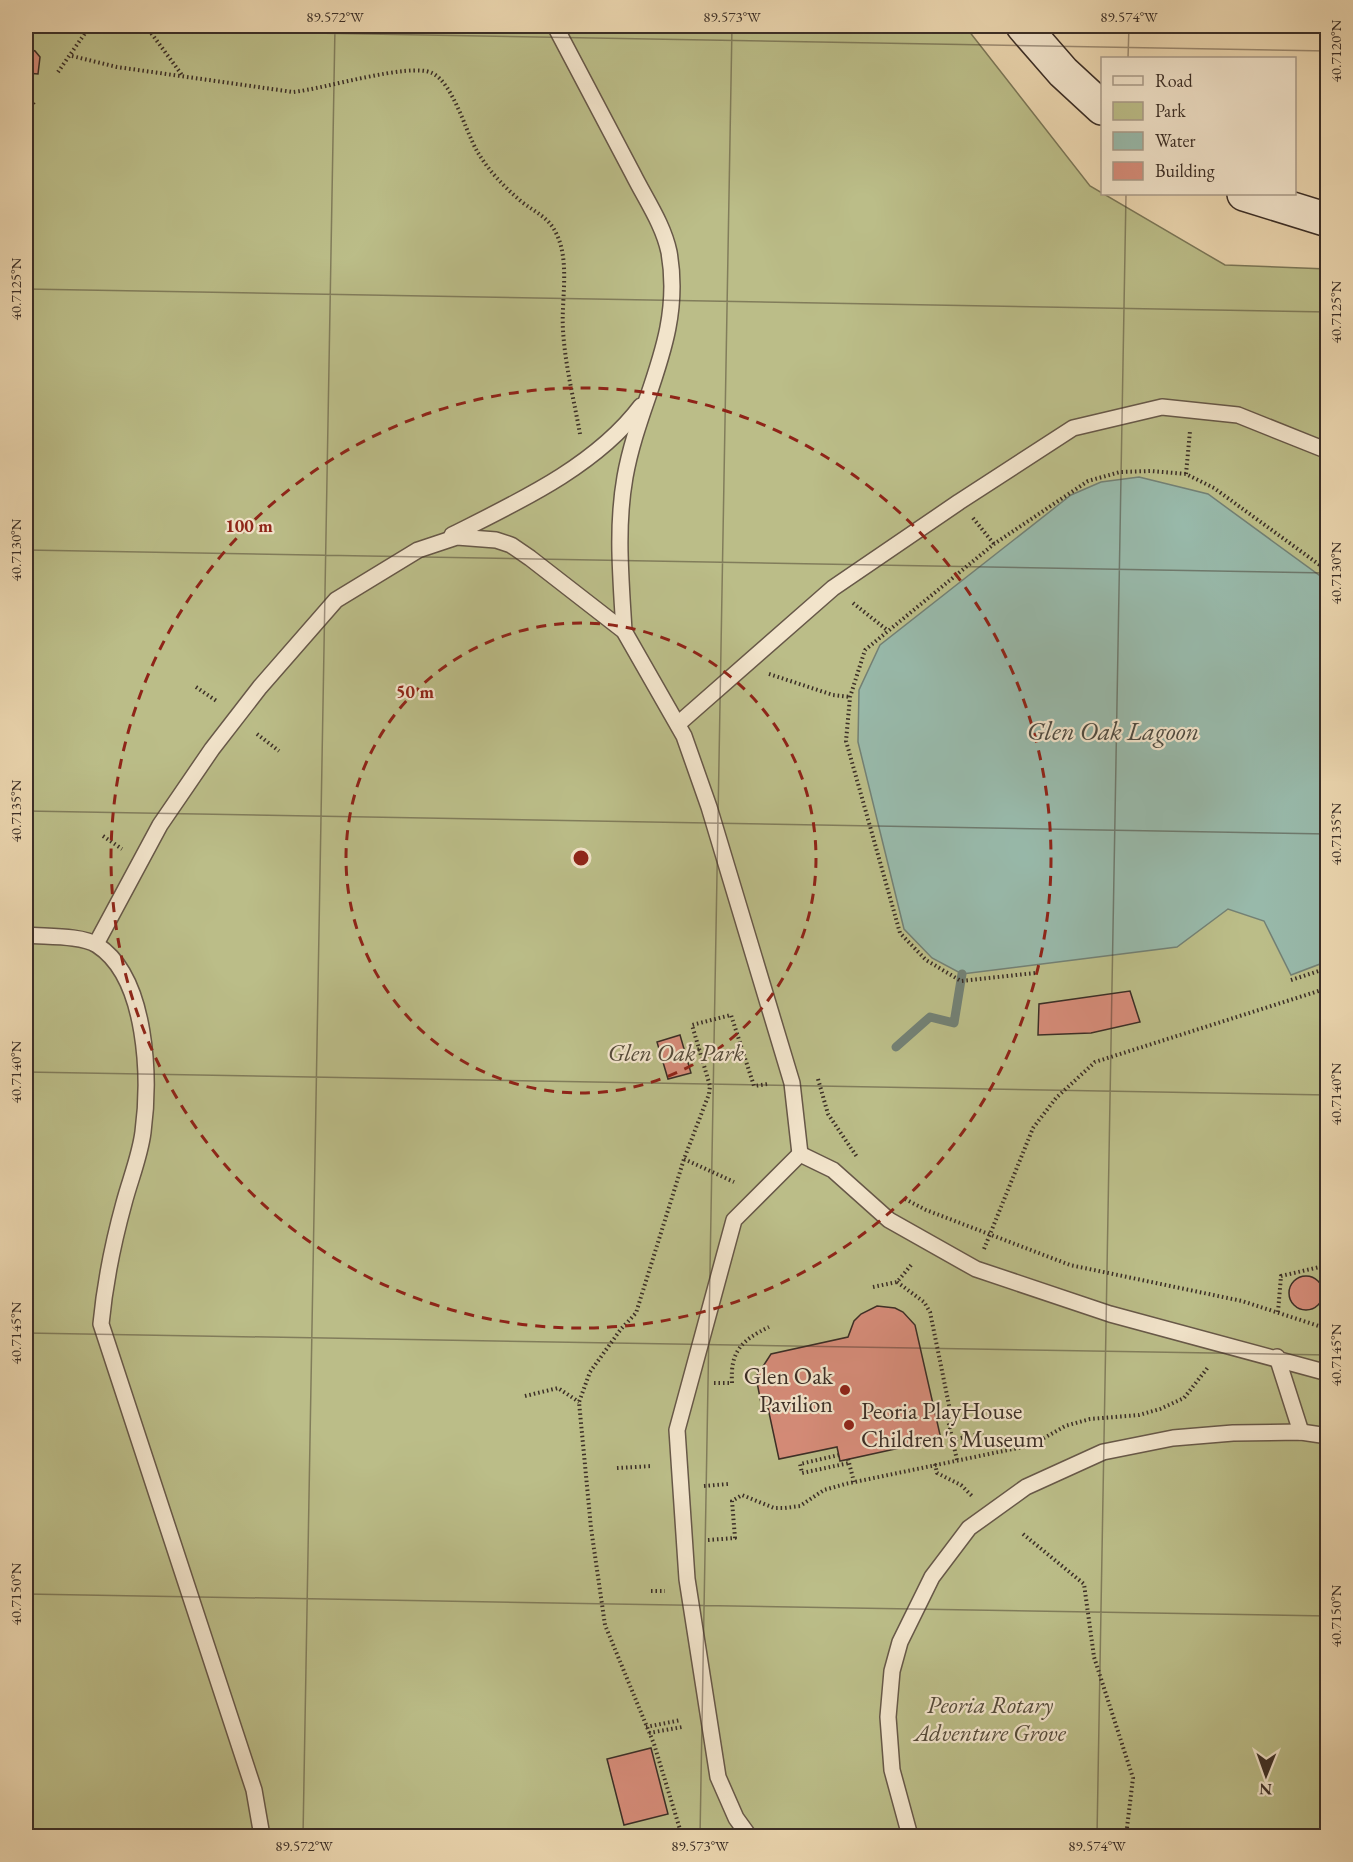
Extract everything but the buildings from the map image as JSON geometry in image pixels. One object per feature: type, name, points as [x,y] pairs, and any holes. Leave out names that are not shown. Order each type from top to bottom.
[{"type":"street","points":[[1023,26],[1063,72],[1101,107]]},
{"type":"street","points":[[1249,195],[1328,220]]},
{"type":"lane","points":[[555,26],[661,225],[669,251],[672,309],[661,362],[630,456],[622,499],[620,545],[624,630]]},
{"type":"lane","points":[[96,944],[160,825],[212,748],[260,687],[336,600],[405,556],[439,542],[512,505],[584,459],[624,427],[651,394]]},
{"type":"lane","points":[[678,724],[833,588],[959,502],[1074,428],[1162,407],[1238,415],[1328,451]]},
{"type":"lane","points":[[439,542],[476,536],[511,545],[624,630],[678,724],[709,807],[792,1083],[800,1154]]},
{"type":"lane","points":[[26,935],[62,937],[96,944],[114,960],[128,981],[137,1008],[146,1076],[143,1133],[106,1273],[101,1324],[254,1790],[262,1836]]},
{"type":"lane","points":[[800,1154],[833,1170],[889,1220],[976,1269],[1110,1314],[1277,1357],[1328,1373]]},
{"type":"lane","points":[[749,1836],[736,1818],[718,1777],[687,1578],[677,1430],[734,1220],[800,1154]]},
{"type":"lane","points":[[1277,1357],[1301,1432]]},
{"type":"lane","points":[[910,1836],[892,1770],[888,1717],[892,1671],[900,1642],[932,1577],[969,1528],[1026,1487],[1103,1452],[1173,1438],[1233,1433],[1301,1432],[1328,1436]]},
{"type":"path","points":[[58,72],[72,56],[90,26]]},
{"type":"path","points":[[146,26],[182,75]]},
{"type":"path","points":[[72,56],[117,67],[293,92],[318,90],[394,71],[416,70],[431,73],[444,83],[477,152],[497,180],[523,203],[546,217],[558,237],[563,267],[563,332],[584,459]]},
{"type":"path","points":[[26,115],[34,102]]},
{"type":"path","points":[[1186,474],[1192,410]]},
{"type":"path","points":[[1035,973],[961,981],[926,960],[900,933],[846,741],[850,697],[865,650],[886,630],[994,544],[1088,480],[1120,472],[1150,471],[1186,474],[1214,488],[1328,571]]},
{"type":"path","points":[[959,502],[994,544]]},
{"type":"path","points":[[833,588],[886,630]]},
{"type":"path","points":[[784,680],[850,697]]},
{"type":"path","points":[[196,687],[218,702]]},
{"type":"path","points":[[257,734],[279,751]]},
{"type":"path","points":[[1291,980],[1328,968]]},
{"type":"path","points":[[989,1234],[1034,1128],[1056,1098],[1095,1062],[1328,988]]},
{"type":"path","points":[[682,1836],[649,1733],[605,1625],[591,1528],[579,1402],[590,1372],[621,1329],[636,1313],[684,1159],[710,1086],[692,1025],[730,1015],[754,1086],[771,1084]]},
{"type":"path","points":[[686,1054],[700,1049]]},
{"type":"path","points":[[818,1079],[828,1113],[842,1138],[862,1163]]},
{"type":"path","points":[[684,1159],[734,1182]]},
{"type":"path","points":[[898,1196],[926,1210],[1070,1265],[1242,1301],[1328,1329]]},
{"type":"path","points":[[873,1287],[897,1282],[912,1264]]},
{"type":"path","points":[[1278,1312],[1281,1276],[1328,1265]]},
{"type":"path","points":[[897,1282],[924,1302],[930,1312],[950,1410],[946,1411],[957,1460]]},
{"type":"path","points":[[705,1383],[732,1383],[735,1354],[747,1338],[769,1327]]},
{"type":"path","points":[[701,1541],[735,1538],[732,1501],[742,1495],[774,1508],[800,1506],[824,1490],[935,1464],[1032,1445],[1065,1426],[1090,1419],[1139,1415],[1160,1409],[1184,1398],[1211,1363]]},
{"type":"path","points":[[525,1396],[558,1388],[579,1402]]},
{"type":"path","points":[[952,1440],[983,1433]]},
{"type":"path","points":[[839,1455],[800,1464],[802,1473],[849,1461],[854,1482]]},
{"type":"path","points":[[935,1464],[937,1473],[961,1485],[977,1502]]},
{"type":"path","points":[[617,1468],[652,1466]]},
{"type":"path","points":[[702,1490],[701,1486],[728,1484]]},
{"type":"path","points":[[1023,1534],[1084,1584],[1094,1657],[1133,1778],[1126,1836]]},
{"type":"path","points":[[651,1591],[666,1591]]},
{"type":"path","points":[[646,1727],[681,1720]]},
{"type":"path","points":[[649,1733],[682,1727]]},
{"type":"green space","name":"Glen Oak Park","points":[[26,26],[965,26],[1090,186],[1101,192],[1101,195],[1105,195],[1225,265],[1327,269],[1327,1836],[26,1836]]},
{"type":"water","name":"Glen Oak Lagoon","points":[[1139,477],[1208,494],[1327,581],[1327,956],[1320,964],[1291,975],[1264,921],[1228,909],[1177,947],[962,974],[932,958],[904,929],[858,742],[859,690],[880,645],[1071,495],[1101,482]]},
{"type":"waterway","points":[[896,1047],[930,1017],[954,1023],[962,974]]},
{"type":"place","name":"Glen Oak Pavilion","points":[[845,1390]]},
{"type":"place","name":"Peoria PlayHouse Children's Museum","points":[[849,1425]]},
{"type":"park label","name":"Peoria Rotary Adventure Grove","points":[[990,1719]]}]
